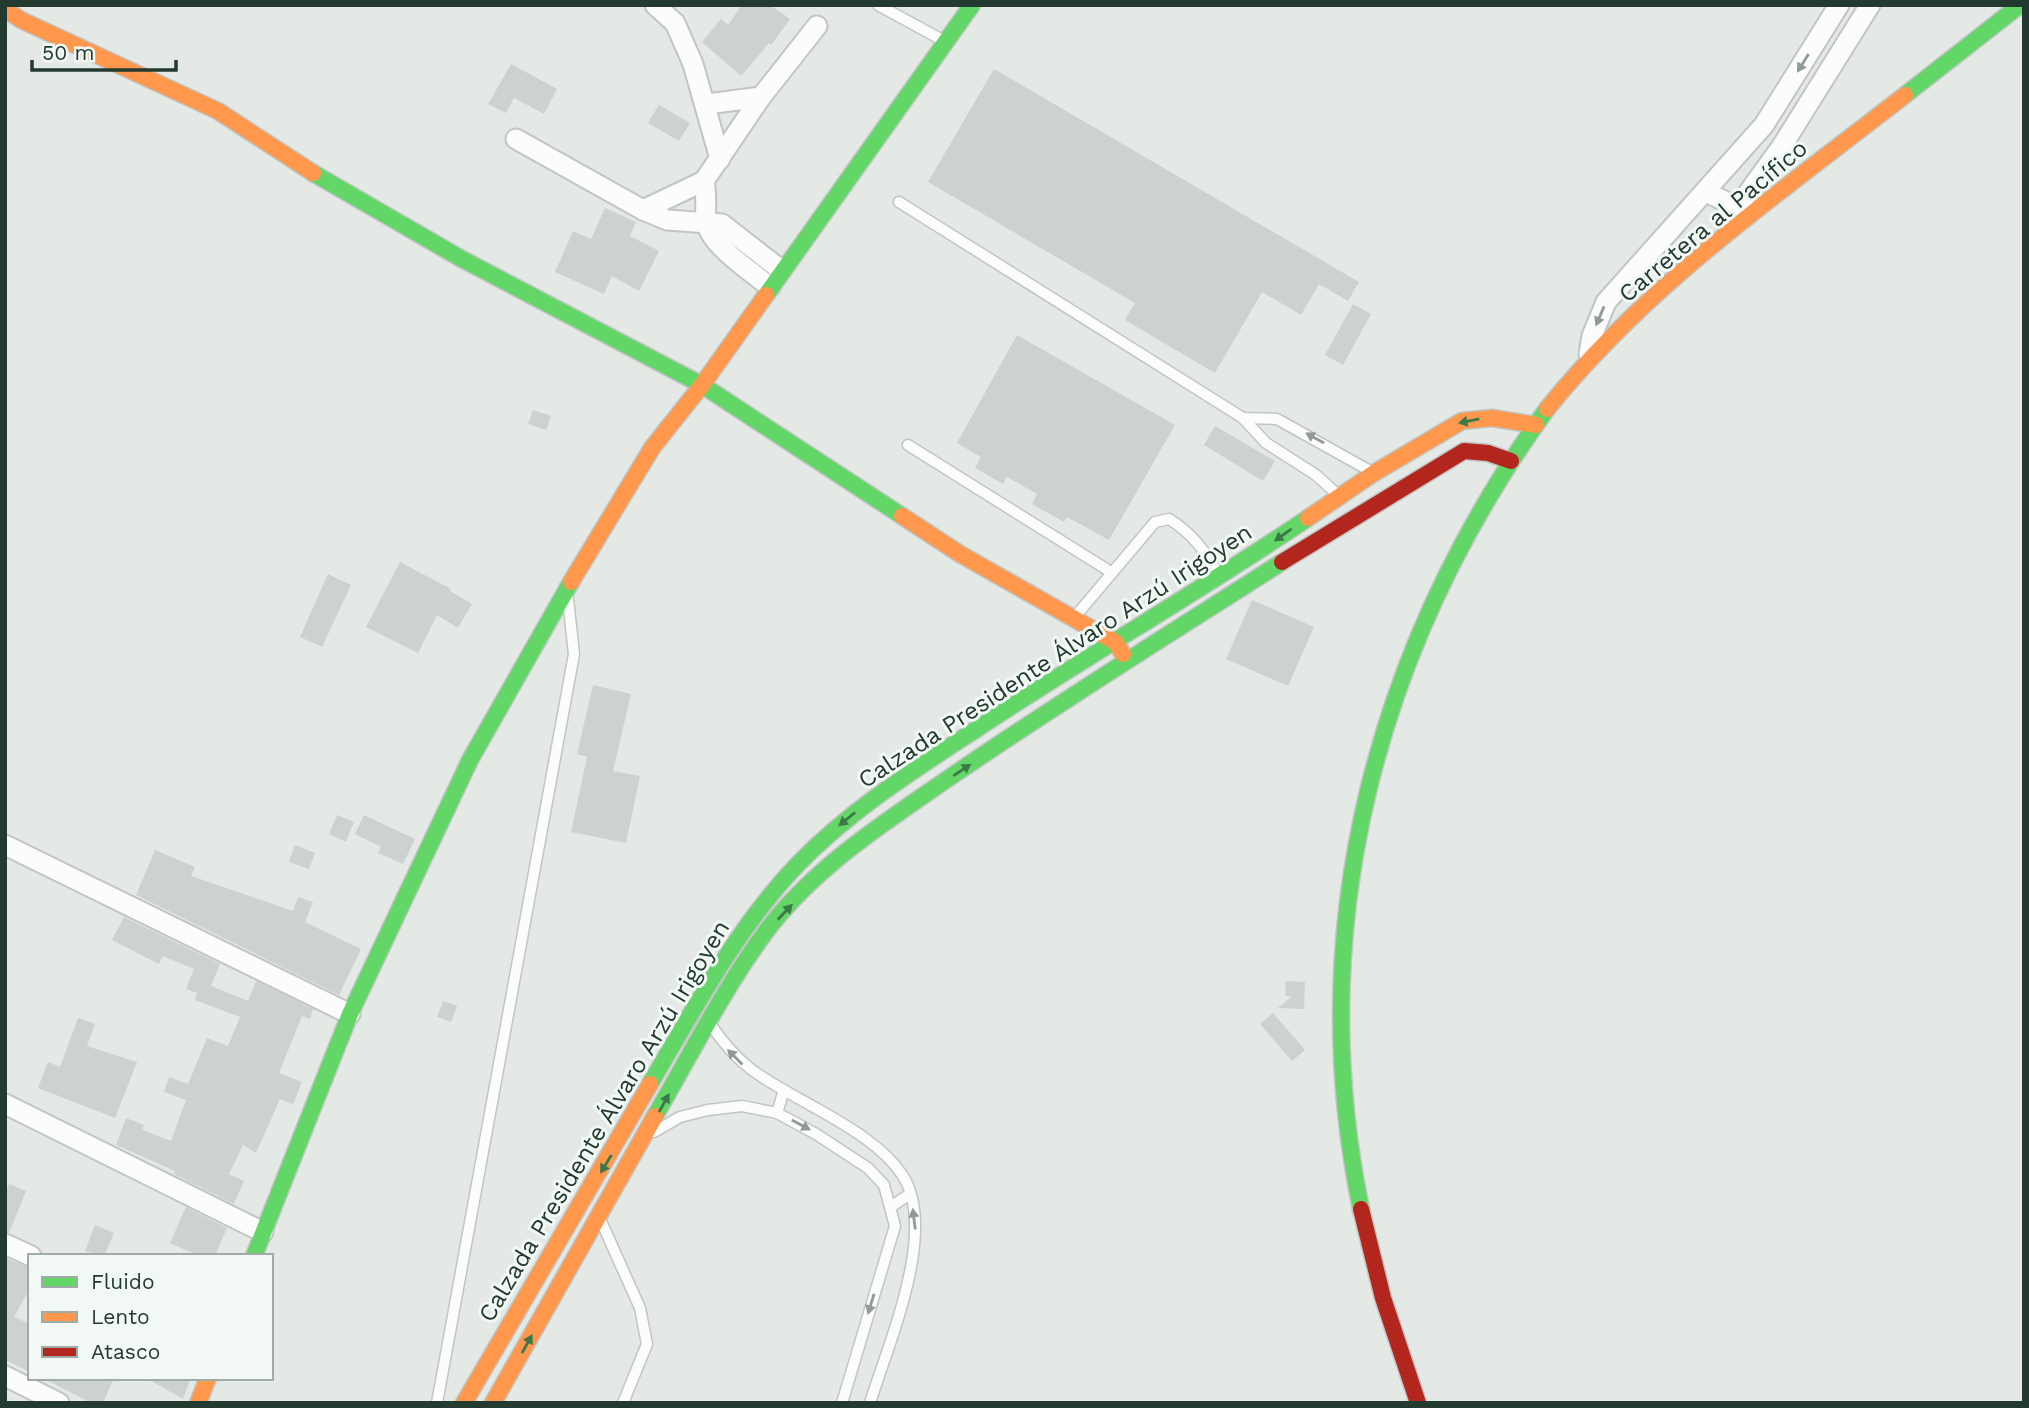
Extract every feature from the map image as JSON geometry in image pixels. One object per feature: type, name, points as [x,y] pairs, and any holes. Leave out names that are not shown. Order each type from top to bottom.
[{"type":"main road","points":[[255,1254],[350,1014],[470,760],[567,588],[652,448],[702,385],[781,270],[972,5]]},
{"type":"main road","name":"Carretera al Pacífico","points":[[1418,1403],[1397,1346],[1357,1189],[1349,1133],[1341,1027],[1347,910],[1361,818],[1398,683],[1444,575],[1511,461],[1536,425],[1588,362],[1636,312],[1704,252],[2020,5]]},
{"type":"main road","points":[[5,9],[13,21],[218,111],[314,174],[460,258],[702,385],[960,554],[1115,642],[1128,660]]},
{"type":"main road","name":"Calzada Presidente Álvaro Arzú Irigoyen","points":[[464,1403],[750,919],[797,865],[840,824],[885,789],[1071,667],[1220,578],[1374,473],[1462,421],[1492,418],[1536,425]]},
{"type":"main road","name":"Calzada Presidente Álvaro Arzú Irigoyen","points":[[493,1403],[709,1021],[768,929],[862,838],[1128,660],[1230,598],[1352,517],[1464,451],[1488,453],[1511,461]]},
{"type":"main road","points":[[198,1403],[207,1380]]},
{"type":"street","points":[[655,5],[675,23],[707,103],[720,159]]},
{"type":"street","points":[[1588,362],[1592,336],[1606,302],[1764,125],[1839,5]]},
{"type":"street","points":[[1704,252],[1739,208],[1782,146],[1870,5]]},
{"type":"street","points":[[643,210],[705,181],[761,97],[817,26]]},
{"type":"street","points":[[707,103],[761,97]]},
{"type":"street","points":[[516,139],[643,210],[667,220],[691,223],[706,220],[722,224],[781,270]]},
{"type":"street","points":[[705,181],[708,201],[706,220],[711,238],[769,287]]},
{"type":"street","points":[[1706,192],[1739,208]]},
{"type":"street","points":[[5,845],[350,1014]]},
{"type":"street","points":[[5,1104],[263,1232]]},
{"type":"street","points":[[5,1244],[28,1255]]},
{"type":"street","points":[[5,1376],[59,1403]]},
{"type":"lane","points":[[878,5],[946,42]]},
{"type":"lane","points":[[899,202],[1243,418],[1266,443],[1316,474],[1339,496],[1352,517]]},
{"type":"lane","points":[[1243,418],[1277,419],[1374,473]]},
{"type":"lane","points":[[908,445],[1111,572]]},
{"type":"lane","points":[[1074,619],[1155,522],[1169,519],[1186,530],[1209,557],[1230,598]]},
{"type":"lane","points":[[437,1403],[574,654],[567,588]]},
{"type":"lane","points":[[695,1008],[709,1021],[728,1050],[750,1072],[833,1118],[885,1155],[903,1176],[916,1222],[914,1255],[870,1403]]},
{"type":"lane","points":[[777,1113],[784,1090]]},
{"type":"lane","points":[[645,1138],[680,1117],[742,1106],[777,1113],[816,1134],[868,1168],[884,1185],[892,1206],[895,1226],[842,1403]]},
{"type":"lane","points":[[892,1206],[910,1194]]},
{"type":"lane","points":[[599,1216],[640,1308],[647,1344],[624,1403]]},
{"type":"building","points":[[742,5],[770,5],[790,19],[771,45],[769,43],[741,76],[702,42],[721,19],[728,25]]},
{"type":"building","points":[[511,64],[557,89],[544,114],[514,98],[506,113],[488,104]]},
{"type":"building","points":[[994,69],[1359,282],[1348,301],[1319,284],[1301,315],[1262,292],[1215,373],[1125,320],[1135,303],[928,182]]},
{"type":"building","points":[[659,105],[690,123],[679,141],[648,123]]},
{"type":"building","points":[[605,208],[636,222],[630,236],[659,251],[639,291],[612,276],[604,294],[555,272],[573,231],[591,239]]},
{"type":"building","points":[[1353,304],[1371,314],[1343,365],[1325,355]]},
{"type":"building","points":[[1017,335],[1175,425],[1109,540],[1067,517],[1064,522],[1032,504],[1037,494],[1007,477],[1003,484],[975,468],[981,457],[957,443]]},
{"type":"building","points":[[533,410],[551,416],[546,430],[528,424]]},
{"type":"building","points":[[1215,426],[1275,461],[1263,481],[1204,445]]},
{"type":"building","points":[[400,562],[451,589],[450,591],[472,604],[458,628],[437,615],[418,653],[366,627]]},
{"type":"building","points":[[328,574],[351,585],[322,647],[300,637]]},
{"type":"building","points":[[1252,600],[1314,627],[1288,686],[1226,659]]},
{"type":"building","points":[[593,685],[631,694],[613,771],[640,776],[626,843],[571,832],[587,757],[577,754]]},
{"type":"building","points":[[337,815],[354,822],[346,842],[329,834]]},
{"type":"building","points":[[364,815],[415,839],[403,864],[378,853],[381,847],[355,834]]},
{"type":"building","points":[[295,845],[315,853],[309,869],[289,862]]},
{"type":"building","points":[[155,850],[195,867],[191,876],[293,911],[298,897],[313,902],[305,922],[361,949],[339,995],[136,895]]},
{"type":"building","points":[[124,917],[220,964],[211,986],[248,1001],[256,981],[313,1009],[310,1019],[302,1016],[279,1073],[302,1082],[293,1104],[280,1099],[256,1153],[243,1145],[229,1174],[244,1181],[234,1204],[174,1174],[175,1171],[116,1145],[126,1118],[144,1125],[142,1130],[171,1141],[186,1100],[164,1092],[169,1077],[188,1084],[207,1038],[228,1046],[240,1017],[195,1000],[197,993],[186,989],[194,969],[163,956],[159,964],[112,940]]},
{"type":"building","points":[[1286,981],[1305,982],[1304,1009],[1278,1008],[1291,997],[1285,995]]},
{"type":"building","points":[[443,1001],[457,1006],[451,1022],[437,1017]]},
{"type":"building","points":[[1273,1013],[1305,1050],[1292,1061],[1260,1024]]},
{"type":"building","points":[[78,1018],[95,1024],[87,1046],[137,1062],[115,1118],[38,1088],[48,1062],[60,1067]]},
{"type":"building","points":[[9,1184],[26,1191],[9,1233],[5,1232],[5,1194]]},
{"type":"building","points":[[186,1207],[227,1228],[216,1254],[195,1254],[170,1243]]},
{"type":"building","points":[[95,1225],[114,1233],[105,1254],[85,1251]]},
{"type":"building","points":[[5,1258],[28,1267],[28,1292],[14,1317],[28,1323],[28,1371],[5,1360]]},
{"type":"building","points":[[47,1380],[113,1380],[103,1403],[91,1403]]},
{"type":"building","points":[[150,1380],[190,1380],[183,1399]]},
{"type":"traffic: fast","points":[[766,295],[972,5]]},
{"type":"traffic: fast","points":[[1905,95],[2020,5]]},
{"type":"traffic: fast","points":[[313,173],[460,258],[702,385],[902,516]]},
{"type":"traffic: fast","points":[[1361,1209],[1345,1102],[1341,996],[1349,892],[1368,790],[1398,690],[1438,593],[1488,499],[1547,409]]},
{"type":"traffic: fast","points":[[650,1084],[718,970],[755,916],[797,865],[839,826],[883,792],[954,744],[1308,518]]},
{"type":"traffic: fast","points":[[655,1116],[751,952],[786,907],[829,866],[876,829],[990,750],[1282,562]]},
{"type":"traffic: fast","points":[[255,1254],[350,1014],[470,760],[571,582]]},
{"type":"traffic: slow","points":[[5,9],[21,20],[218,111],[313,173]]},
{"type":"traffic: slow","points":[[1547,409],[1586,364],[1672,280],[1764,204],[1905,95]]},
{"type":"traffic: slow","points":[[571,582],[652,448],[702,385],[766,295]]},
{"type":"traffic: slow","points":[[1308,518],[1374,473],[1462,421],[1492,418],[1536,425]]},
{"type":"traffic: slow","points":[[902,516],[960,554],[1115,642],[1123,654]]},
{"type":"traffic: slow","points":[[464,1403],[650,1084]]},
{"type":"traffic: slow","points":[[493,1403],[655,1116]]},
{"type":"traffic: slow","points":[[198,1403],[207,1380]]},
{"type":"traffic: jam","points":[[1282,562],[1464,451],[1488,453],[1511,461]]},
{"type":"traffic: jam","points":[[1361,1209],[1383,1298],[1418,1403]]}]
